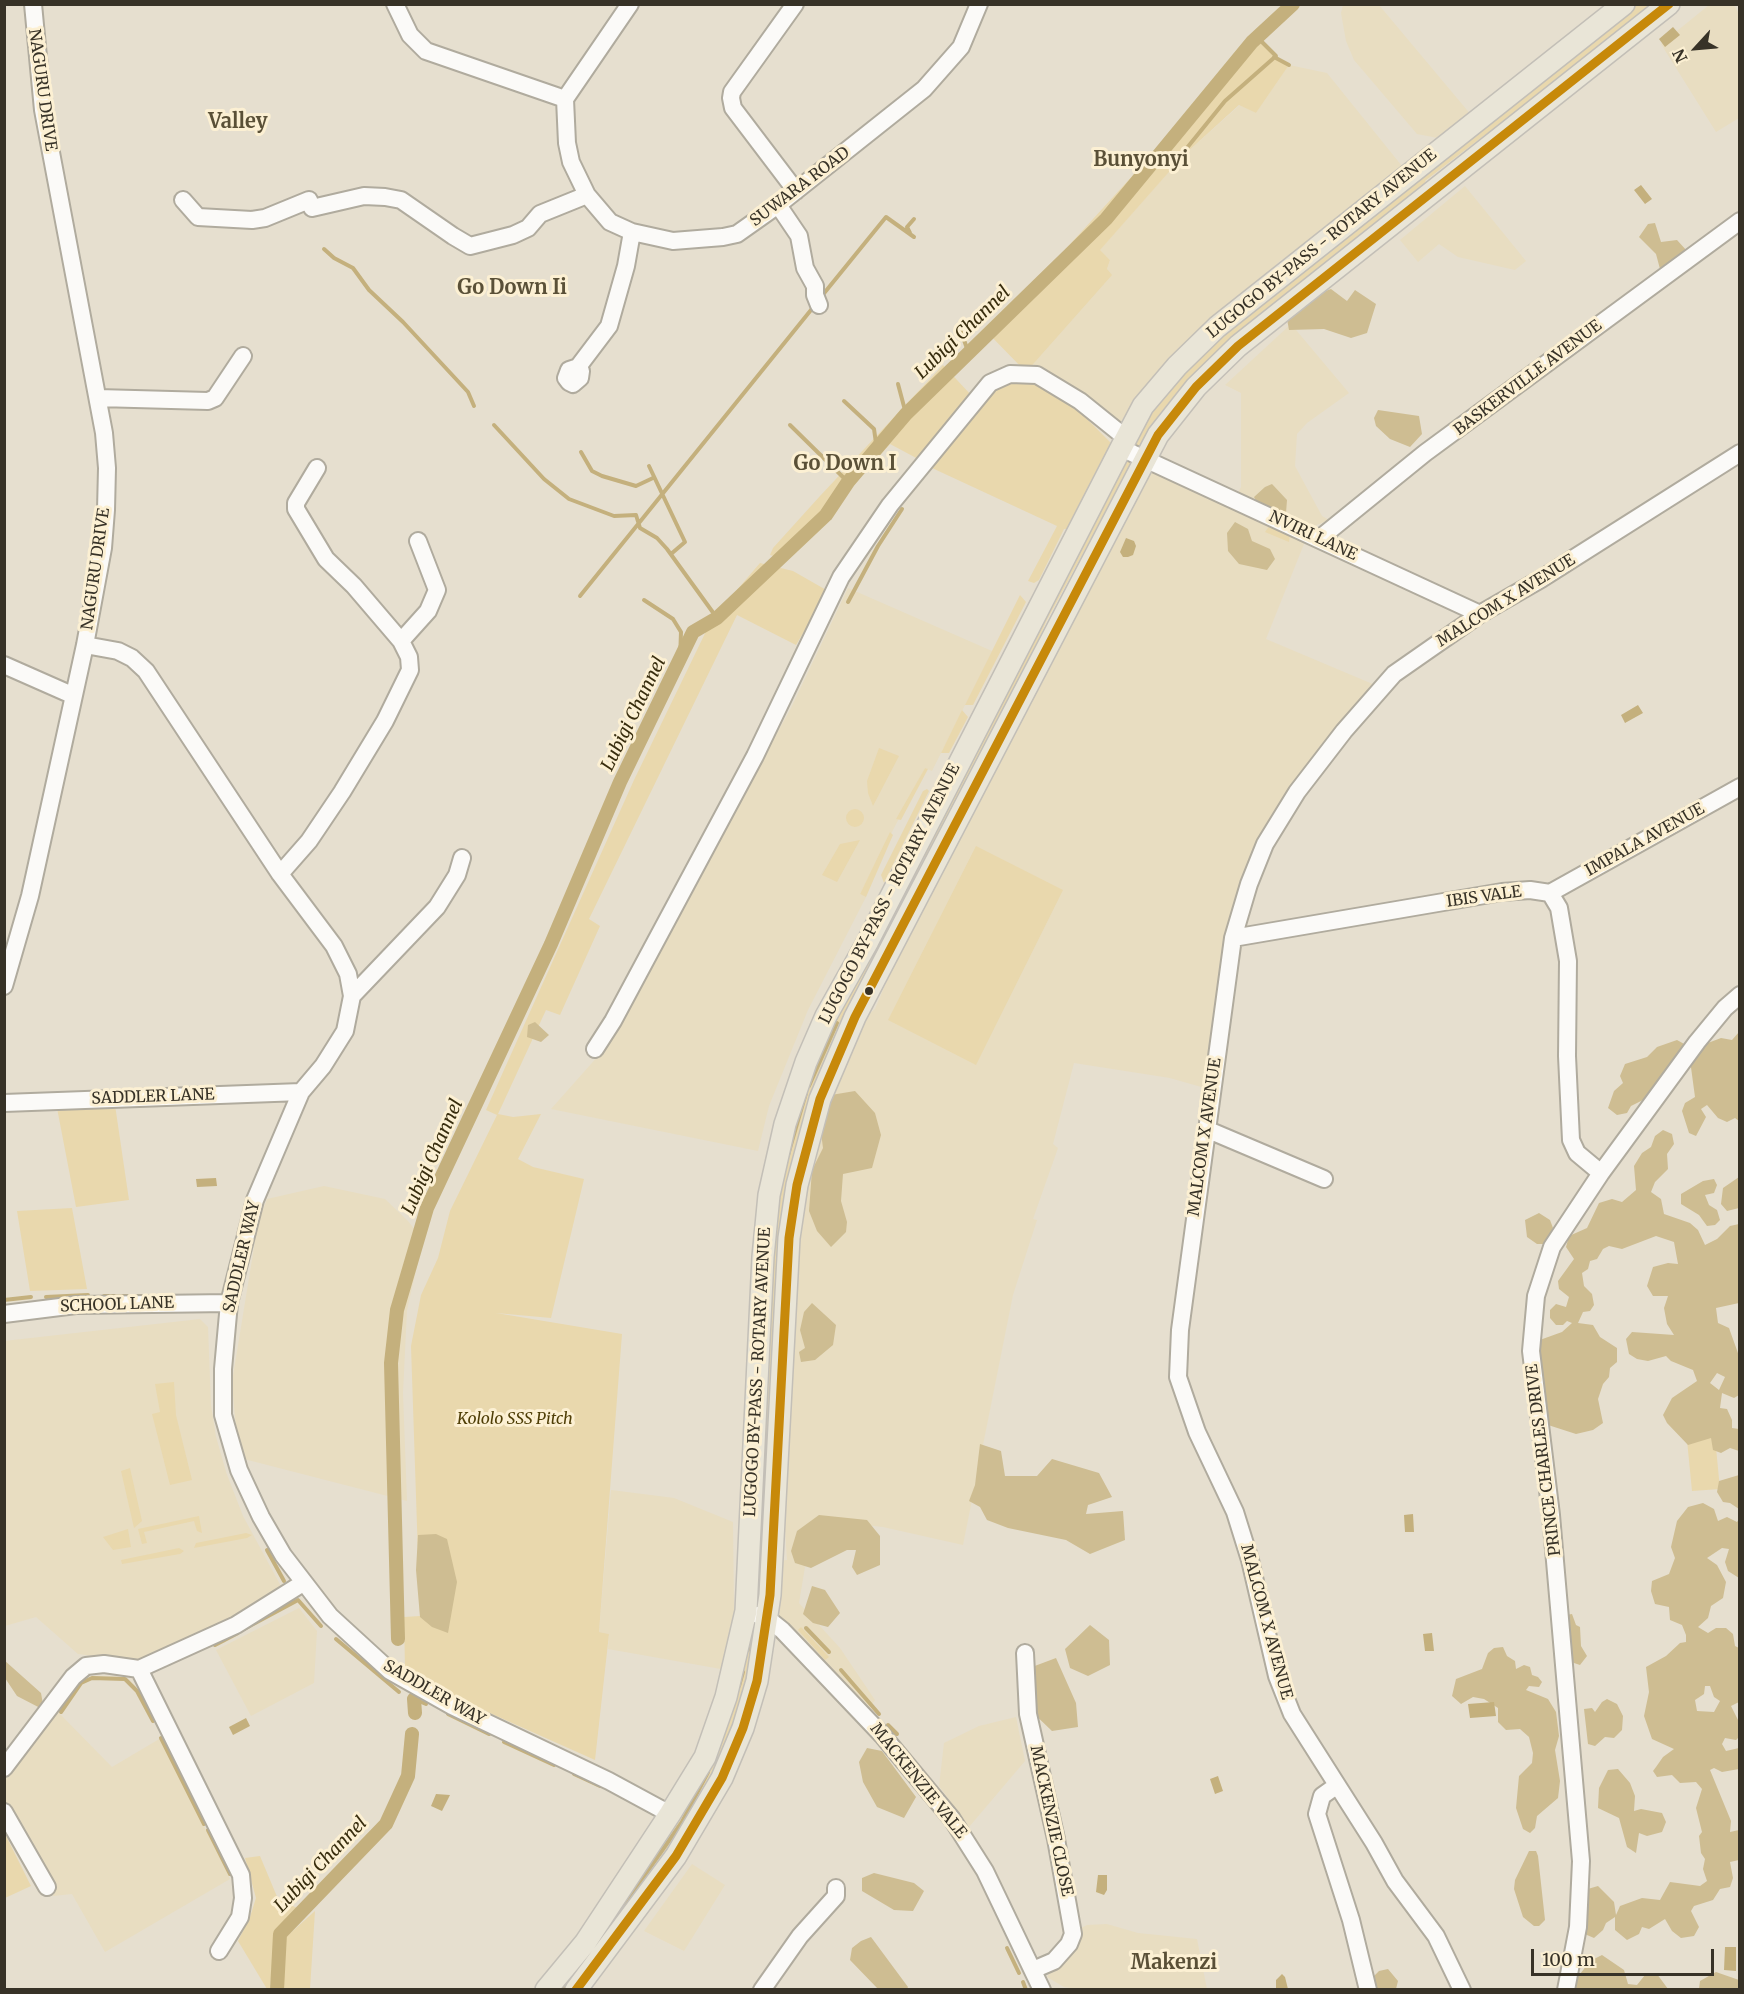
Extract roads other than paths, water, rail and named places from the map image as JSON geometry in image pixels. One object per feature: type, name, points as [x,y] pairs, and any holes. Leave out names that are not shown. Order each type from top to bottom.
[{"type":"main road","name":"LUGOGO BY-PASS - ROTARY AVENUE","points":[[546,1989],[585,1943],[670,1814],[705,1757],[726,1697],[746,1611],[763,1257],[771,1180],[785,1124],[806,1062],[826,1016],[1143,406],[1177,366],[1217,327],[1624,4]]},
{"type":"main road","name":"LUGOGO BY-PASS - ROTARY AVENUE","points":[[576,1989],[676,1856],[722,1778],[744,1728],[757,1681],[767,1618],[789,1238],[797,1185],[820,1099],[847,1032],[1146,458],[1174,412],[1238,346],[1670,4]]},
{"type":"main road","points":[[909,860],[923,860],[932,868]]},
{"type":"street","name":"NAGURU DRIVE","points":[[4,986],[12,932],[30,896],[72,695],[85,645],[103,548],[106,510],[107,468],[98,398],[43,110],[33,4]]},
{"type":"street","points":[[395,4],[410,35],[426,51],[565,99],[630,4]]},
{"type":"street","points":[[795,4],[732,92],[731,98],[733,108],[796,191]]},
{"type":"street","name":"SUWARA ROAD","points":[[565,99],[567,143],[571,162],[587,195],[610,222],[632,232],[673,241],[737,234],[778,205],[924,89],[961,47],[980,4]]},
{"type":"street","points":[[183,200],[198,217],[252,220],[265,218],[309,200],[312,207],[364,196],[385,197],[401,200],[470,246],[513,235],[528,228],[540,214],[587,195]]},
{"type":"street","points":[[778,205],[799,236],[805,268],[815,286],[819,305]]},
{"type":"street","name":"BASKERVILLE AVENUE","points":[[1319,539],[1425,453],[1740,221]]},
{"type":"street","points":[[578,367],[609,326],[621,289],[632,232]]},
{"type":"street","points":[[98,398],[208,401],[214,398],[243,356]]},
{"type":"street","name":"NVIRI LANE","points":[[595,1049],[613,1021],[755,756],[841,577],[890,505],[990,383],[1000,376],[1020,372],[1037,375],[1080,401],[1123,443],[1146,458],[1480,614]]},
{"type":"street","name":"MALCOM X AVENUE","points":[[1462,1989],[1436,1935],[1395,1881],[1374,1843],[1292,1714],[1277,1676],[1250,1560],[1235,1512],[1197,1432],[1178,1377],[1177,1357],[1233,938],[1249,884],[1265,844],[1304,783],[1344,731],[1394,674],[1480,614],[1541,579],[1740,453]]},
{"type":"street","points":[[280,874],[309,841],[385,721],[410,670],[408,657],[401,641],[354,586],[326,559],[296,508],[296,502],[317,468]]},
{"type":"street","points":[[401,641],[428,611],[437,590],[418,541]]},
{"type":"street","points":[[85,645],[118,651],[132,658],[146,671],[280,874],[334,946],[348,974],[352,996]]},
{"type":"street","points":[[4,665],[72,695]]},
{"type":"street","name":"IMPALA AVENUE","points":[[1550,893],[1740,787]]},
{"type":"street","points":[[352,996],[437,907],[448,893],[462,858]]},
{"type":"street","name":"IBIS VALE","points":[[1233,938],[1502,892],[1550,893]]},
{"type":"street","points":[[1550,893],[1559,908],[1568,961],[1567,1067],[1571,1140],[1577,1153],[1601,1173]]},
{"type":"street","name":"PRINCE CHARLES DRIVE","points":[[1566,1989],[1578,1927],[1581,1861],[1553,1534],[1531,1351],[1531,1331],[1541,1272],[1552,1247],[1601,1173],[1697,1042],[1725,1008],[1740,995]]},
{"type":"street","name":"SADDLER WAY","points":[[352,996],[350,1014],[340,1040],[323,1066],[301,1092],[255,1200],[229,1303],[222,1397],[227,1436],[239,1470],[274,1542],[303,1583],[346,1633],[398,1677],[670,1814]]},
{"type":"street","name":"SADDLER LANE","points":[[4,1103],[301,1092]]},
{"type":"street","points":[[1206,1129],[1324,1179]]},
{"type":"street","name":"SCHOOL LANE","points":[[4,1314],[76,1305],[229,1303]]},
{"type":"street","points":[[4,1768],[79,1670],[94,1665],[139,1669],[236,1625],[303,1583]]},
{"type":"street","name":"MACKENZIE VALE","points":[[746,1611],[767,1618],[877,1730],[952,1819],[985,1871],[1042,1989]]},
{"type":"street","name":"MACKENZIE CLOSE","points":[[1025,1653],[1028,1714],[1056,1839],[1073,1934],[1069,1944],[1054,1961],[1034,1970]]},
{"type":"street","points":[[139,1669],[241,1875],[242,1912],[219,1951]]},
{"type":"street","points":[[1336,1786],[1322,1796],[1317,1814],[1351,1920],[1368,1989]]},
{"type":"street","points":[[4,1812],[47,1887]]},
{"type":"street","points":[[762,1989],[800,1936],[836,1896],[836,1888]]},
{"type":"waterway","name":"Lubigi Channel","points":[[398,1639],[391,1363],[397,1310],[427,1208],[551,944],[620,782],[693,632],[717,618],[826,515],[848,482],[906,414],[1106,219],[1252,42],[1293,4]]},
{"type":"waterway","points":[[1182,154],[1225,101],[1276,56],[1258,38],[1252,42]]},
{"type":"waterway","points":[[1274,57],[1289,65]]},
{"type":"waterway","points":[[821,297],[886,217],[914,237]]},
{"type":"waterway","points":[[910,233],[907,227],[914,219]]},
{"type":"waterway","points":[[324,249],[334,258],[353,268],[369,290],[403,322],[468,392],[474,406]]},
{"type":"waterway","points":[[580,596],[815,305]]},
{"type":"waterway","points":[[959,326],[969,354]]},
{"type":"waterway","points":[[898,384],[906,414]]},
{"type":"waterway","points":[[844,401],[874,429],[877,450]]},
{"type":"waterway","points":[[494,425],[544,479],[569,499],[614,516],[636,515],[640,528],[657,538],[667,549],[717,618]]},
{"type":"waterway","points":[[790,425],[848,482]]},
{"type":"waterway","points":[[581,452],[592,471],[602,476],[636,486],[653,478]]},
{"type":"waterway","points":[[649,466],[685,542],[671,554]]},
{"type":"waterway","points":[[848,602],[878,546],[902,509]]},
{"type":"waterway","points":[[644,600],[673,619],[681,632],[680,660]]},
{"type":"waterway","points":[[809,1086],[837,1023]]},
{"type":"waterway","points":[[788,1155],[806,1093]]},
{"type":"waterway","points":[[46,1297],[88,1295]]},
{"type":"waterway","points":[[104,1296],[172,1296]]},
{"type":"waterway","points":[[4,1300],[31,1297]]},
{"type":"waterway","points":[[267,1550],[284,1581]]},
{"type":"waterway","points":[[244,1629],[298,1600],[321,1626]]},
{"type":"waterway","points":[[806,1628],[829,1652]]},
{"type":"waterway","points":[[215,1645],[238,1633]]},
{"type":"waterway","points":[[336,1639],[399,1692]]},
{"type":"waterway","points":[[748,1650],[749,1644]]},
{"type":"waterway","points":[[841,1670],[879,1714]]},
{"type":"waterway","points":[[739,1686],[743,1672]]},
{"type":"waterway","points":[[61,1712],[81,1683],[92,1678],[125,1679],[137,1691],[153,1721]]},
{"type":"waterway","points":[[414,1699],[426,1704]]},
{"type":"waterway","points":[[414,1699],[415,1713]]},
{"type":"waterway","points":[[448,1714],[489,1734]]},
{"type":"waterway","points":[[888,1725],[897,1734]]},
{"type":"waterway","name":"Lubigi Channel","points":[[277,1990],[280,1934],[386,1824],[408,1776],[412,1734]]},
{"type":"waterway","points":[[161,1738],[204,1824]]},
{"type":"waterway","points":[[504,1742],[554,1765]]},
{"type":"waterway","points":[[607,1929],[682,1822],[708,1772]]},
{"type":"waterway","points":[[574,1774],[600,1786]]},
{"type":"waterway","points":[[208,1830],[230,1874]]},
{"type":"waterway","points":[[1007,1948],[1019,1973]]},
{"type":"waterway","points":[[562,1990],[579,1966]]},
{"type":"waterway","points":[[1023,1982],[1026,1990]]},
{"type":"district","name":"Valley","points":[[238,122]]},
{"type":"district","name":"Bunyonyi","points":[[1141,160]]},
{"type":"district","name":"Go Down Ii","points":[[512,288]]},
{"type":"district","name":"Go Down I","points":[[845,464]]},
{"type":"district","name":"Makenzi","points":[[1174,1963]]},
{"type":"park label","name":"Kololo SSS Pitch","points":[[515,1419]]}]
